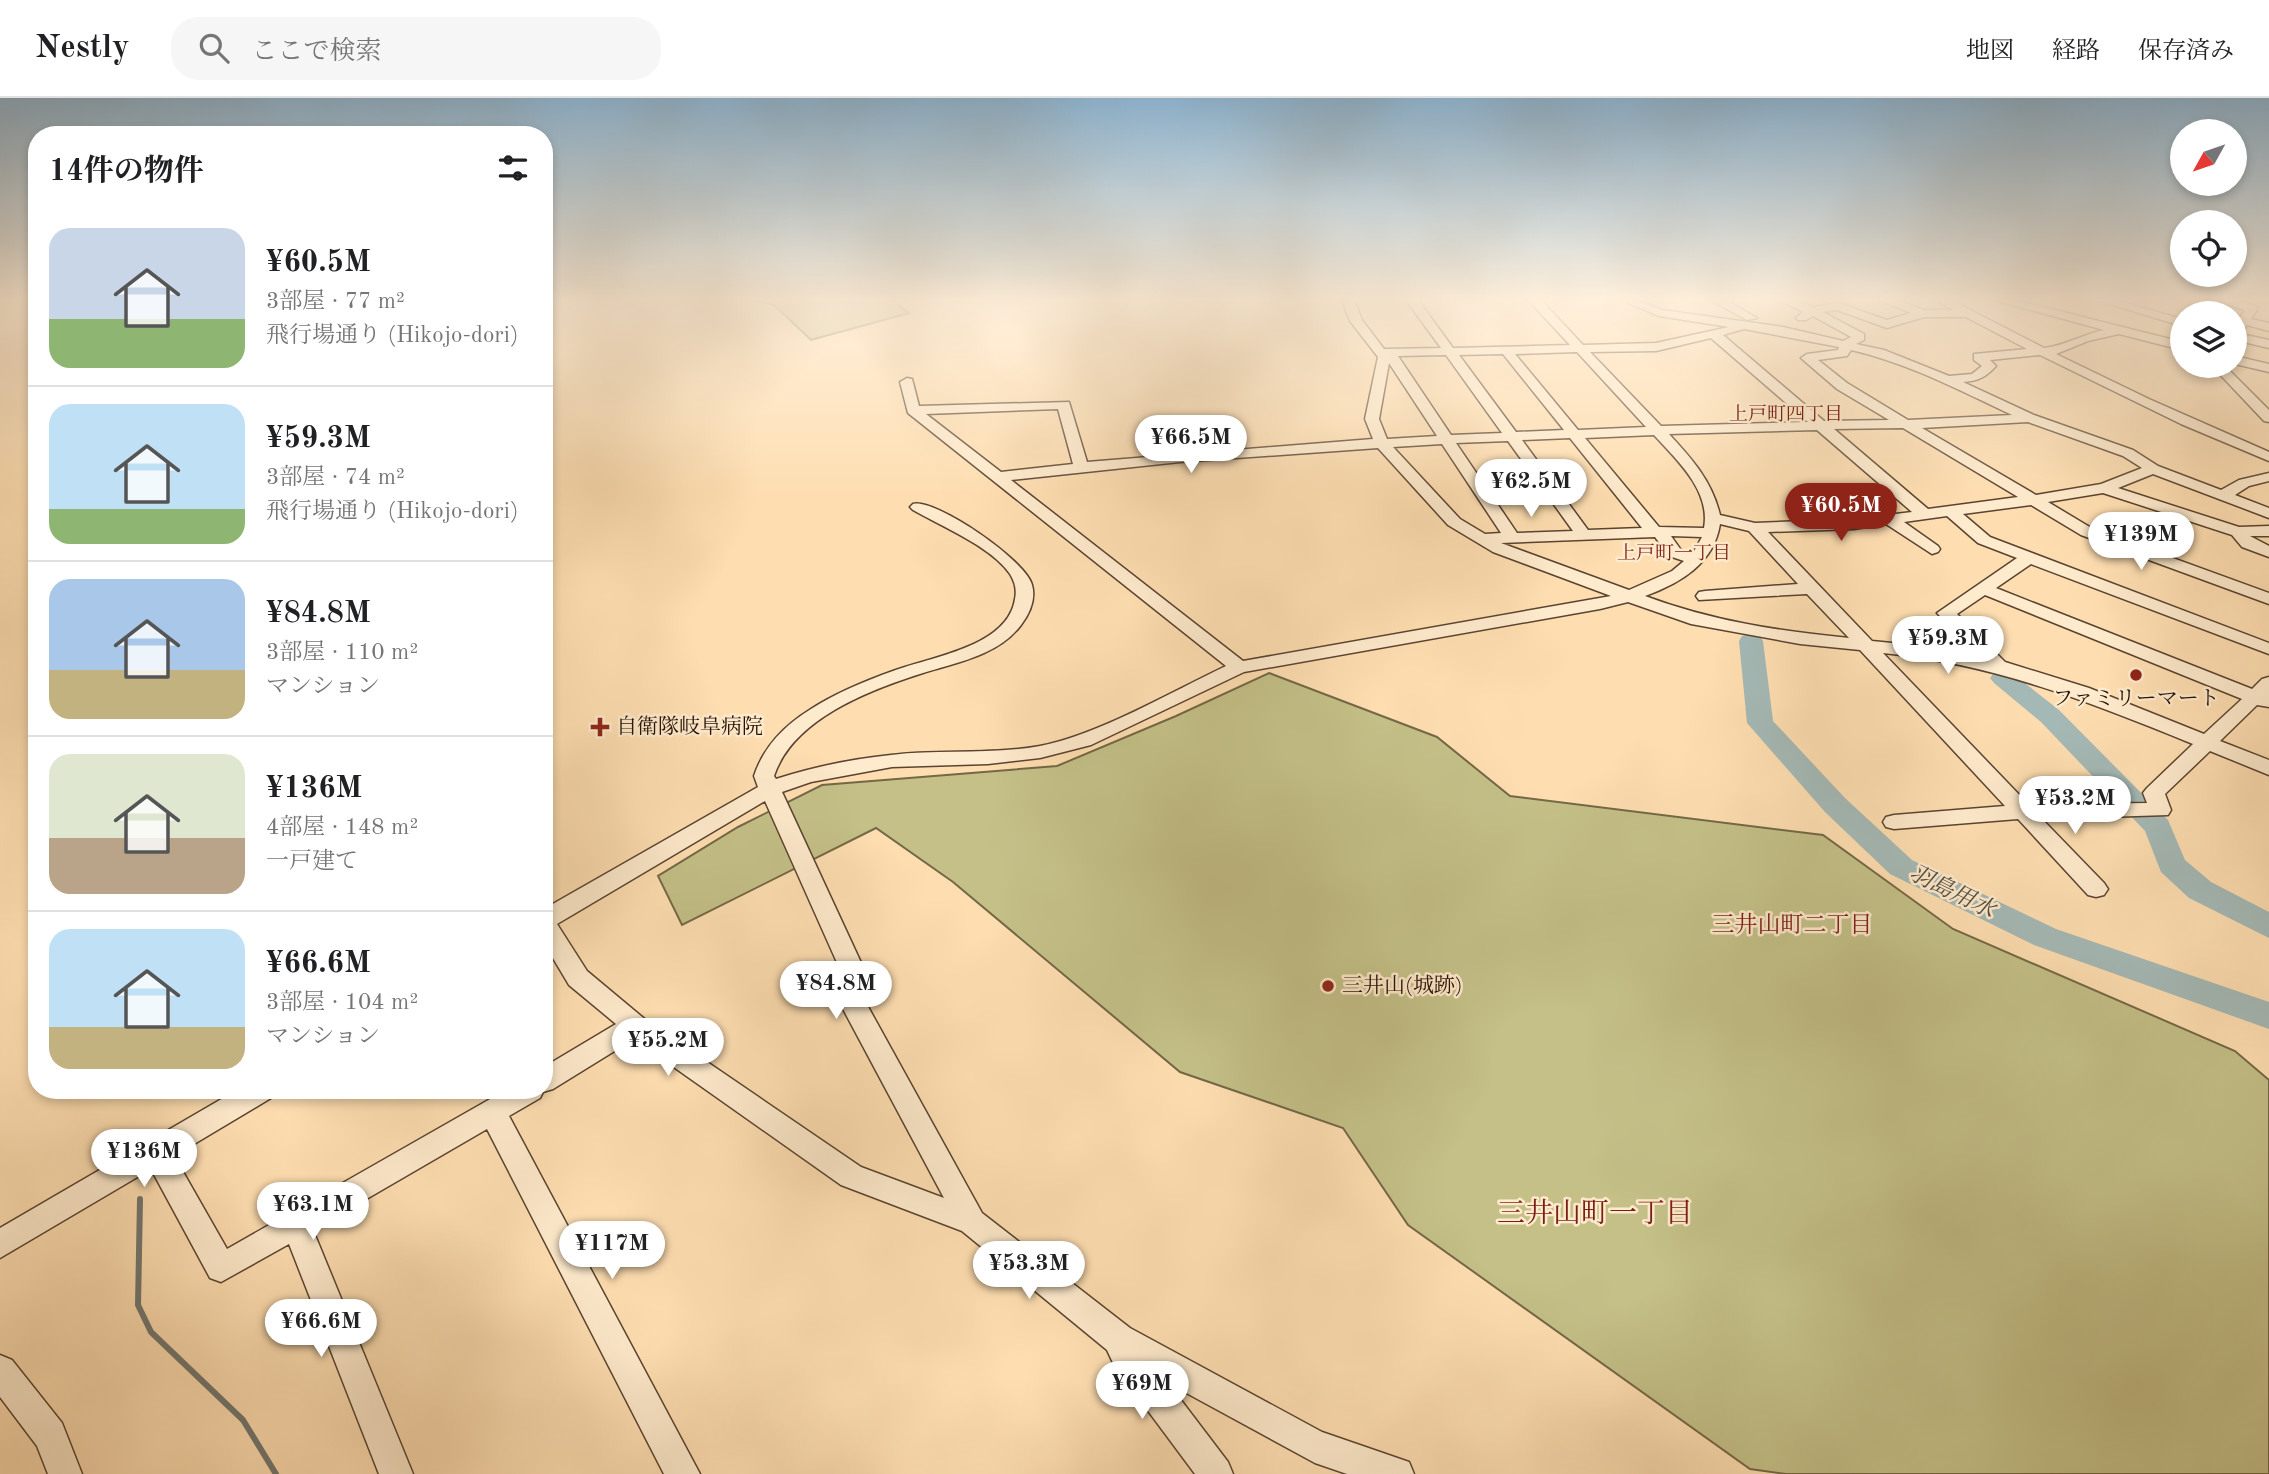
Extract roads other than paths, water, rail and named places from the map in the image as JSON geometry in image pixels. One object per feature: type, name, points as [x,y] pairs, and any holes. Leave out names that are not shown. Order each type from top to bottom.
[{"type":"street","points":[[1384,364],[1372,419],[1381,442],[1446,514],[1479,539],[1511,555],[1691,619],[1800,639],[1922,651],[1998,666],[2082,692],[2269,768]]},
{"type":"street","points":[[1394,364],[1512,538]]},
{"type":"street","points":[[1458,364],[1584,535]]},
{"type":"street","points":[[1517,364],[1675,553],[1696,560]]},
{"type":"street","points":[[553,917],[772,788],[808,776],[892,761],[1040,752],[1084,741],[1239,667],[1629,598],[1677,576],[1696,560],[1713,526],[1712,504],[1703,484],[1594,364]]},
{"type":"street","points":[[1750,364],[1924,514]]},
{"type":"street","points":[[1815,364],[1842,386],[1901,423],[2087,532],[2269,599]]},
{"type":"street","points":[[1909,364],[2029,418],[2128,453],[2153,470],[2269,513]]},
{"type":"street","points":[[1948,380],[1976,377],[1990,366],[1988,364]]},
{"type":"street","points":[[2066,364],[2215,435],[2269,457]]},
{"type":"street","points":[[2230,378],[2269,418]]},
{"type":"street","points":[[907,382],[913,410],[1239,667]]},
{"type":"street","points":[[2254,401],[2269,398]]},
{"type":"street","points":[[913,410],[1064,405],[1081,467]]},
{"type":"street","points":[[998,477],[1081,467],[1381,442],[1822,425],[1955,424],[2029,418]]},
{"type":"street","points":[[1479,539],[1691,531],[1713,526],[1755,528],[1854,524],[2104,488],[2153,470]]},
{"type":"street","points":[[2224,495],[2244,483],[2269,477]]},
{"type":"street","points":[[2104,488],[2238,532],[2269,531]]},
{"type":"street","points":[[918,507],[988,547],[1013,566],[1020,575],[1024,589],[1024,605],[1016,620],[989,643],[949,661],[866,689],[810,718],[780,743],[766,763],[764,776],[772,788],[851,967],[848,994],[972,1222]]},
{"type":"street","points":[[1950,512],[1984,540],[2269,649]]},
{"type":"street","points":[[1889,519],[1932,549]]},
{"type":"street","points":[[1755,528],[2096,889]]},
{"type":"street","points":[[2238,532],[2248,544],[2269,552]]},
{"type":"street","points":[[1998,666],[1946,613],[2029,558]]},
{"type":"street","points":[[1677,576],[1693,583],[1718,616]]},
{"type":"street","points":[[1705,596],[1814,588]]},
{"type":"street","points":[[1894,822],[2023,812],[2161,810],[2154,793],[2207,742],[2264,694],[1982,589]]},
{"type":"street","points":[[553,937],[578,978],[635,1025],[851,1176],[972,1222],[1119,1339],[1315,1446],[1397,1474]]},
{"type":"street","points":[[553,1075],[635,1025]]},
{"type":"street","points":[[0,1244],[246,1099]]},
{"type":"street","points":[[157,1153],[221,1268],[516,1099]]},
{"type":"street","points":[[494,1113],[682,1474]]},
{"type":"street","points":[[296,1224],[396,1474]]},
{"type":"street","points":[[1119,1339],[1125,1354],[1216,1474]]},
{"type":"street","points":[[0,1371],[50,1435],[65,1474]]},
{"type":"waterway","name":"羽島用水","points":[[1751,641],[1760,723],[1835,805],[1901,867],[2045,937],[2269,1016]]},
{"type":"waterway","points":[[2003,678],[2050,716],[2158,827],[2172,865],[2200,890],[2269,926]]},
{"type":"waterway","points":[[140,1199],[138,1305],[151,1332],[243,1420],[276,1474]]},
{"type":"place","name":"ファミリーマート","points":[[2136,675]]},
{"type":"place","name":"自衛隊岐阜病院","points":[[600,727]]},
{"type":"place","name":"三井山(城跡)","points":[[1328,986]]},
{"type":"district","name":"上戸町四丁目","points":[[1786,415]]},
{"type":"district","name":"上戸町一丁目","points":[[1674,554]]},
{"type":"district","name":"三井山町二丁目","points":[[1792,925]]},
{"type":"district","name":"三井山町一丁目","points":[[1595,1215]]}]
